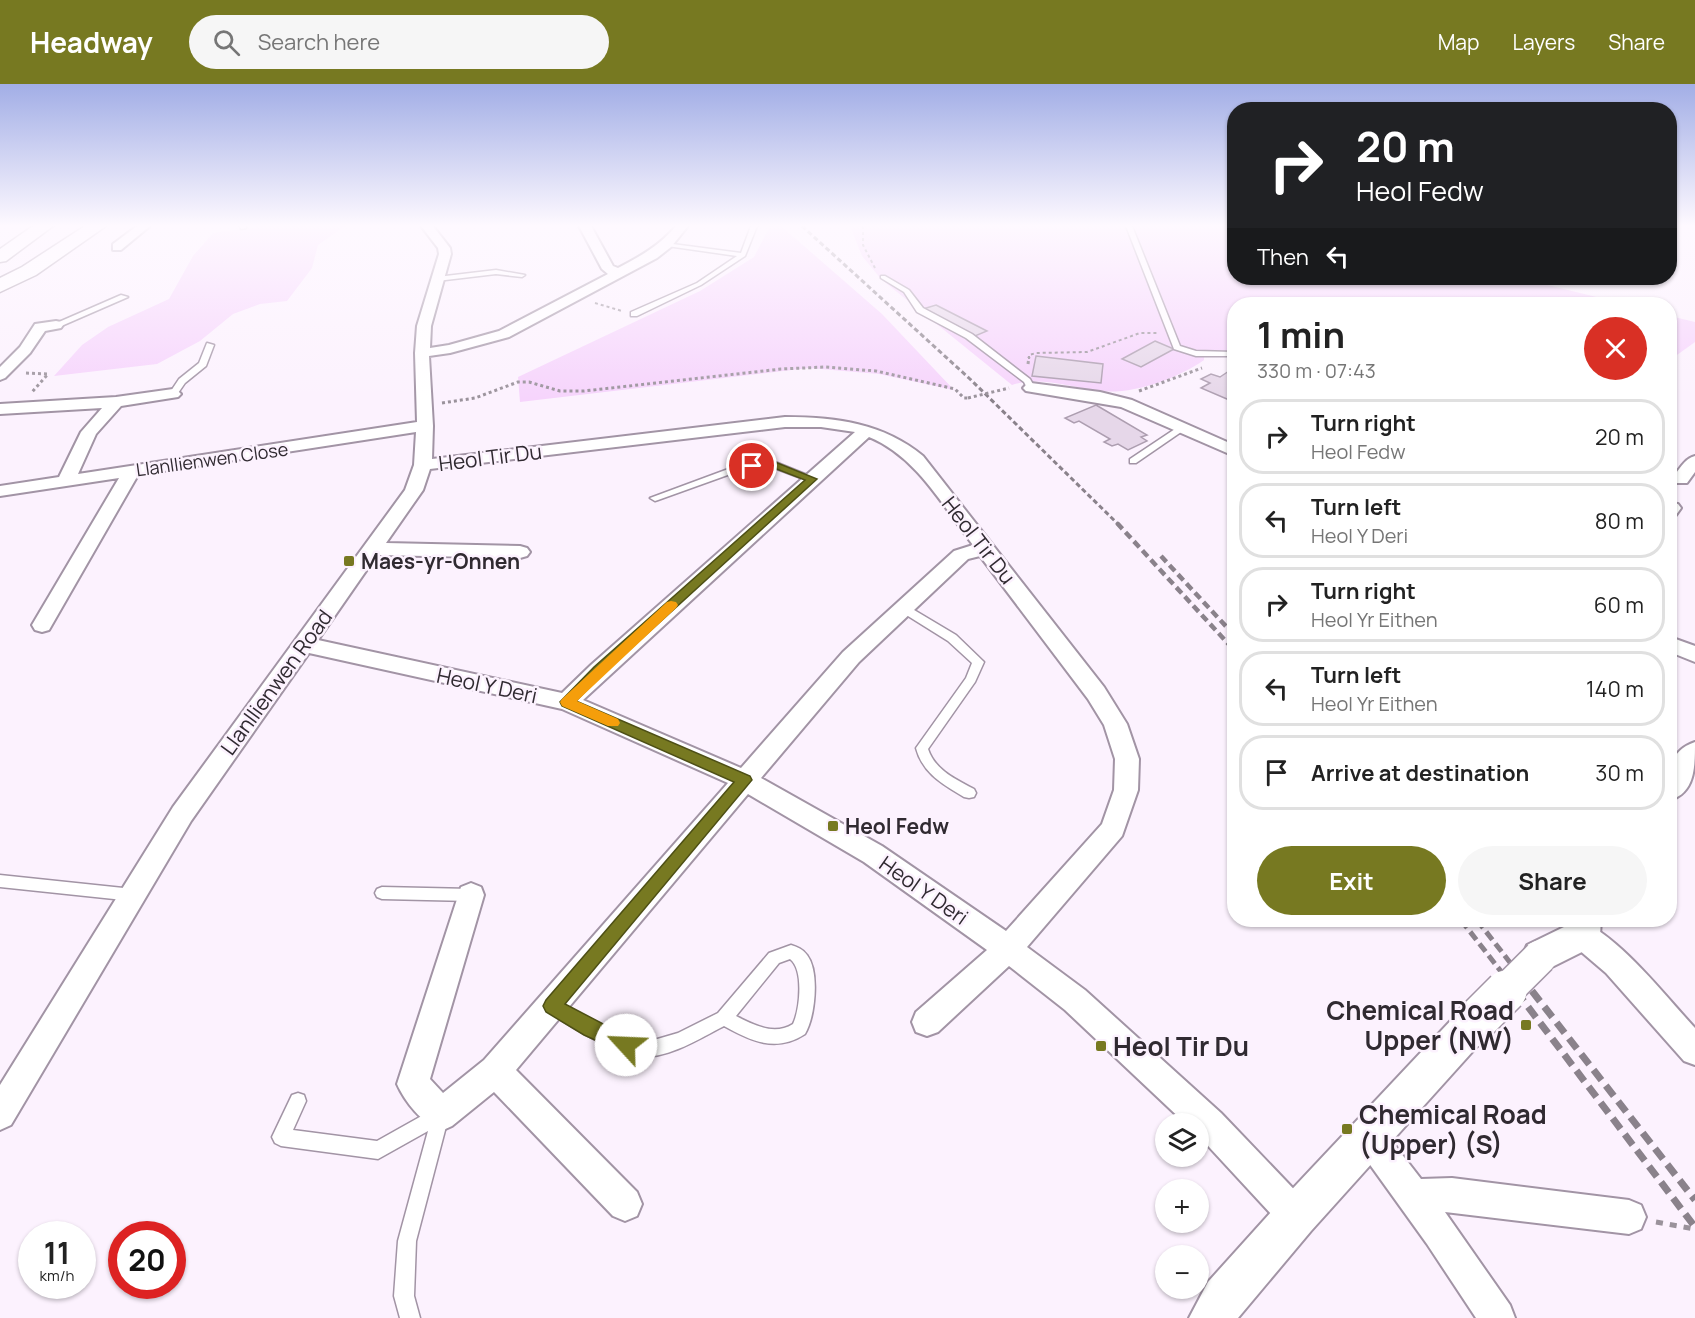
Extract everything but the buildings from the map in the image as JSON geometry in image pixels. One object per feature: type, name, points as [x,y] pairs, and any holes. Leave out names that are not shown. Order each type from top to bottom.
[{"type":"street","name":"Llanllienwen Road","points":[[0,1114],[182,814],[414,490],[423,465],[425,426],[422,353],[427,311],[436,284]]},
{"type":"street","points":[[422,353],[450,349],[504,334],[599,284]]},
{"type":"street","points":[[1,373],[25,350],[40,327],[56,325]]},
{"type":"street","points":[[1031,388],[1100,397],[1126,403],[1227,449]]},
{"type":"street","points":[[0,409],[116,402],[173,394]]},
{"type":"street","points":[[66,480],[89,432],[116,402]]},
{"type":"street","name":"Heol Tir Du","points":[[423,465],[785,422],[818,421],[845,424],[867,430],[905,449],[985,548],[1096,693],[1115,724],[1127,759],[1126,790],[1113,829],[1008,949],[927,1022]]},
{"type":"street","name":"Llanllienwen Close","points":[[0,490],[425,426]]},
{"type":"street","points":[[567,702],[599,670],[867,430]]},
{"type":"street","points":[[1681,479],[1695,461]]},
{"type":"street","points":[[41,626],[132,471]]},
{"type":"street","points":[[471,895],[413,1084],[441,1114],[495,1071],[852,657],[962,555],[985,548]]},
{"type":"street","points":[[373,549],[520,552]]},
{"type":"street","name":"Heol Y Deri","points":[[302,644],[567,702],[744,780],[873,855],[1008,949],[1075,1000],[1210,1124],[1296,1216]]},
{"type":"street","points":[[1677,647],[1695,655]]},
{"type":"street","points":[[1677,778],[1695,754]]},
{"type":"street","points":[[1212,1318],[1224,1298],[1296,1216],[1469,1028],[1540,957],[1583,927],[1695,1050]]},
{"type":"street","points":[[495,1071],[625,1204]]},
{"type":"street","points":[[1368,1137],[1413,1196],[1497,1318]]},
{"type":"street","points":[[1413,1196],[1452,1195],[1629,1217]]},
{"type":"lane","points":[[634,314],[700,284]]},
{"type":"lane","points":[[894,284],[907,291],[920,310],[969,336],[1027,381],[1031,388]]},
{"type":"lane","points":[[1152,284],[1176,347],[1182,351],[1227,354]]},
{"type":"lane","points":[[56,325],[124,297]]},
{"type":"lane","points":[[173,394],[182,381],[203,364],[210,345]]},
{"type":"lane","points":[[1133,461],[1181,428]]},
{"type":"lane","points":[[655,498],[734,470],[770,463],[812,479]]},
{"type":"lane","points":[[904,608],[952,638],[978,662],[971,679],[922,748],[924,759],[930,768],[969,793]]},
{"type":"lane","points":[[0,881],[133,895]]},
{"type":"lane","points":[[382,893],[471,895]]},
{"type":"lane","points":[[552,1006],[626,1045],[640,1049],[654,1048],[681,1040],[724,1018],[774,958],[791,952],[801,958],[806,971],[806,1003],[802,1025],[799,1029],[782,1036],[765,1037],[724,1018]]},
{"type":"lane","points":[[298,1101],[281,1137],[378,1150],[441,1114]]},
{"type":"lane","points":[[410,1318],[404,1296],[406,1241],[441,1114]]},
{"type":"path","points":[[574,297],[634,314]]},
{"type":"path","points":[[1036,353],[1087,352],[1140,333],[1172,334]]},
{"type":"path","points":[[1100,397],[1142,390],[1210,364],[1204,353]]},
{"type":"path","points":[[423,406],[475,398],[518,382],[529,382],[560,391],[584,391],[802,367],[876,371],[955,389],[964,398],[1009,388]]},
{"type":"path","points":[[1,373],[48,374],[18,408]]},
{"type":"path","points":[[1629,1217],[1695,1229]]},
{"type":"shaded area","points":[[178,284],[300,284],[287,301],[260,304],[233,314],[200,341],[157,364],[54,376],[82,345],[108,327],[169,299]]},
{"type":"shaded area","points":[[712,284],[847,284],[882,314],[954,390],[879,374],[809,368],[520,402],[518,377]]},
{"type":"shaded area","points":[[887,284],[1548,285],[1596,297],[1227,297],[1227,354],[1204,353],[1204,360],[1168,379],[1140,388],[1112,392],[1044,382],[1012,385]]},
{"type":"shaded area","points":[[1677,318],[1695,322],[1695,342],[1677,355]]},
{"type":"railway","points":[[865,284],[970,379],[1117,523]]},
{"type":"railway","points":[[1117,523],[1227,642]]},
{"type":"railway","points":[[1161,556],[1227,627]]},
{"type":"railway","points":[[1466,927],[1517,992]]},
{"type":"railway","points":[[1482,927],[1533,992]]},
{"type":"railway","points":[[1516,991],[1695,1227]]},
{"type":"railway","points":[[1532,991],[1695,1200]]},
{"type":"slow traffic","points":[[613,723],[567,702],[671,605]]},
{"type":"place","name":"Maes-yr-Onnen","points":[[349,561]]},
{"type":"place","name":"Heol Fedw","points":[[833,826]]},
{"type":"place","name":"Chemical Road Upper (NW)","points":[[1526,1025]]},
{"type":"place","name":"Heol Tir Du","points":[[1101,1046]]},
{"type":"place","name":"Chemical Road (Upper) (S)","points":[[1347,1129]]},
{"type":"route","points":[[626,1045],[552,1006],[744,780],[567,702],[599,670],[812,479],[770,463],[752,466]]}]
